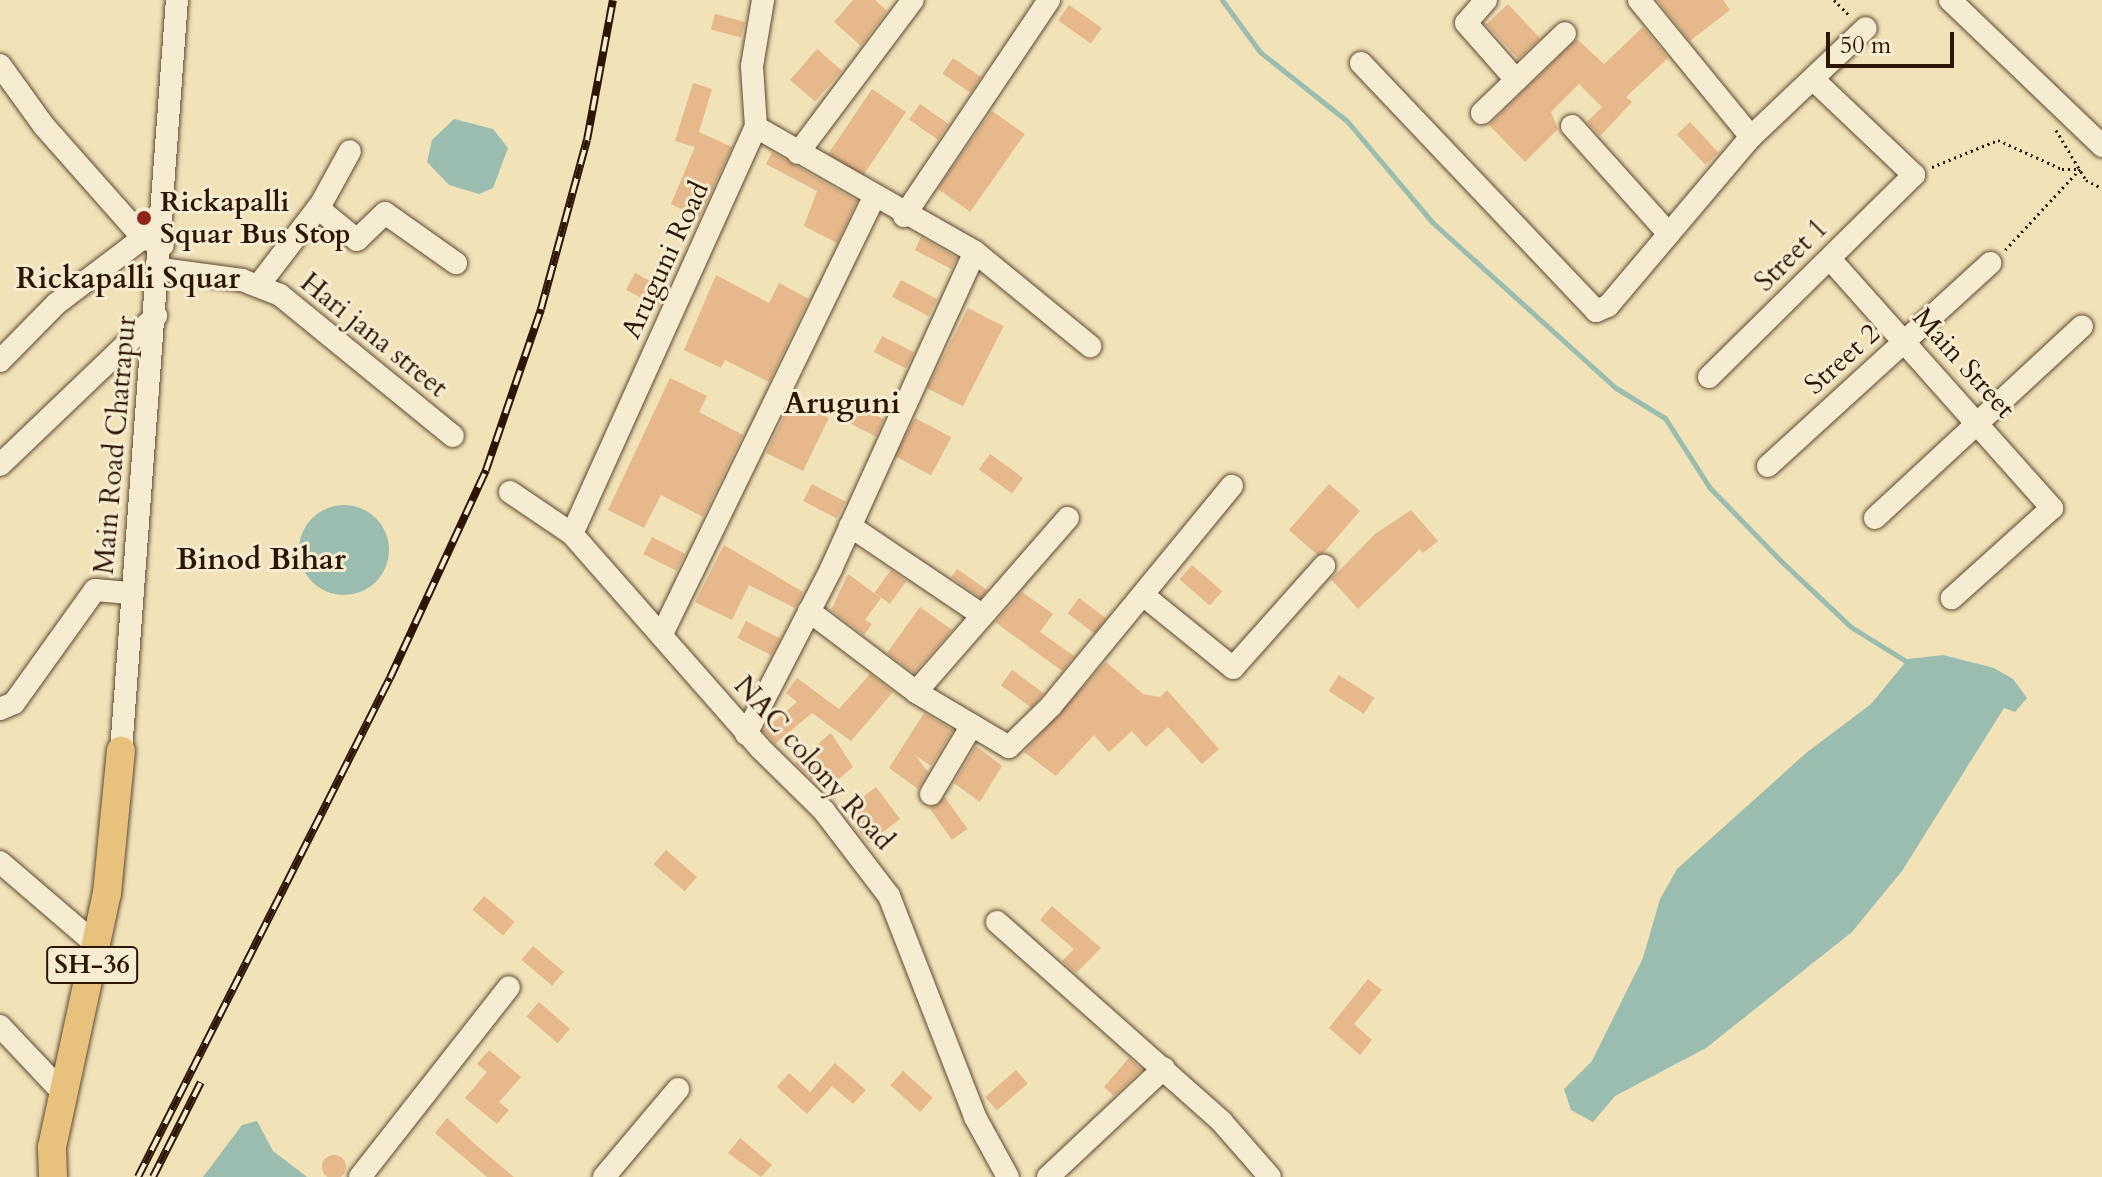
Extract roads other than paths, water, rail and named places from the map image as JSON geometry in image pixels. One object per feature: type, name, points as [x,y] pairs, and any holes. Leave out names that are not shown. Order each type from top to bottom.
[{"type":"main road","name":"SH-36","points":[[53,1177],[52,1147],[97,945],[121,751]]},
{"type":"street","name":"Main Road Chatrapur","points":[[121,751],[161,269],[153,242],[177,0]]},
{"type":"street","name":"Aruguni Road","points":[[572,534],[756,127],[752,66],[763,0]]},
{"type":"street","points":[[798,153],[913,0]]},
{"type":"street","points":[[904,216],[1049,0]]},
{"type":"street","points":[[1486,0],[1466,23],[1516,80]]},
{"type":"street","points":[[1639,0],[1751,137]]},
{"type":"street","points":[[1950,0],[2102,146]]},
{"type":"street","points":[[1361,63],[1596,311],[1608,306],[1751,137],[1866,28]]},
{"type":"street","points":[[1482,113],[1565,33]]},
{"type":"street","points":[[0,65],[44,126],[153,242],[56,304],[0,361]]},
{"type":"street","name":"Street 1","points":[[1709,377],[1914,175],[1814,80]]},
{"type":"street","points":[[1572,126],[1669,234]]},
{"type":"street","points":[[756,127],[798,153],[835,168],[904,216],[975,252],[1090,346]]},
{"type":"street","points":[[258,286],[318,208],[350,151]]},
{"type":"street","points":[[662,634],[875,196]]},
{"type":"street","points":[[318,208],[357,240],[385,213],[456,263]]},
{"type":"street","points":[[746,734],[850,526],[975,252]]},
{"type":"street","name":"Main Street","points":[[1830,259],[2052,508],[1952,598]]},
{"type":"street","name":"Street 2","points":[[1768,466],[1990,263]]},
{"type":"street","name":"Hari jana street","points":[[161,269],[258,286],[280,295],[453,436]]},
{"type":"street","points":[[0,465],[156,316]]},
{"type":"street","points":[[1875,518],[2082,326]]},
{"type":"street","points":[[809,611],[916,692],[1009,747],[1143,595],[1232,486]]},
{"type":"street","name":"NAC colony Road","points":[[510,492],[572,534],[746,734],[824,811],[889,896],[975,1117],[1008,1177]]},
{"type":"street","points":[[916,692],[1068,518]]},
{"type":"street","points":[[850,526],[982,615]]},
{"type":"street","points":[[1143,595],[1233,668],[1324,566]]},
{"type":"street","points":[[0,709],[14,703],[95,590],[133,593]]},
{"type":"street","points":[[931,794],[972,725]]},
{"type":"street","points":[[0,862],[97,945]]},
{"type":"street","points":[[997,922],[1164,1068],[1270,1177]]},
{"type":"street","points":[[360,1177],[509,987]]},
{"type":"street","points":[[0,1026],[65,1095]]},
{"type":"street","points":[[1048,1177],[1164,1068]]},
{"type":"street","points":[[604,1177],[678,1089]]},
{"type":"waterway","points":[[1222,0],[1260,52],[1347,121],[1432,222],[1616,388],[1665,418],[1710,488],[1781,561],[1851,627],[1909,663]]},
{"type":"railway","points":[[138,1177],[390,678],[486,470],[541,309],[587,140],[613,0]]},
{"type":"railway","points":[[153,1177],[201,1082]]},
{"type":"place","name":"Rickapalli Squar Bus Stop","points":[[144,218]]},
{"type":"district","name":"Rickapalli Squar","points":[[128,279]]},
{"type":"district","name":"Aruguni","points":[[842,404]]},
{"type":"district","name":"Binod Bihar","points":[[261,560]]}]
